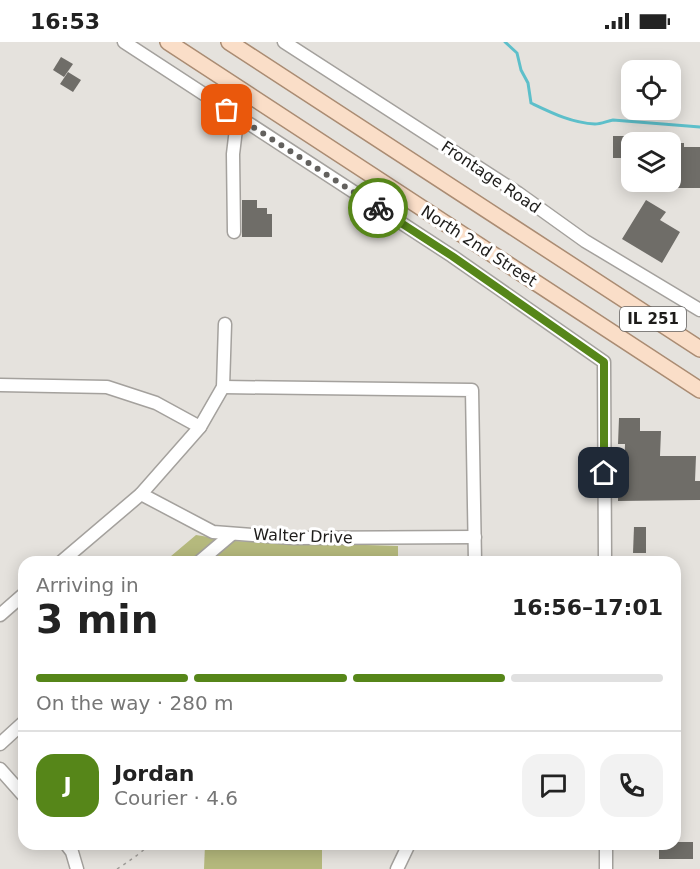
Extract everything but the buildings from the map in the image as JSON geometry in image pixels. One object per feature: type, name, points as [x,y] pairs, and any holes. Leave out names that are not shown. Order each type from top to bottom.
[{"type":"main road","name":"North 2nd Street","points":[[168,42],[700,390]]},
{"type":"main road","name":"IL 251","points":[[230,42],[700,349]]},
{"type":"street","points":[[124,42],[452,256],[604,362],[605,556]]},
{"type":"street","name":"Frontage Road","points":[[284,42],[518,193],[585,241],[694,301],[700,310]]},
{"type":"street","points":[[234,232],[233,154],[236,129],[242,119]]},
{"type":"street","points":[[68,556],[141,494],[200,427],[223,387],[225,324]]},
{"type":"street","points":[[0,385],[107,387],[156,403],[200,427]]},
{"type":"street","points":[[223,387],[472,390],[475,556]]},
{"type":"street","name":"Walter Drive","points":[[141,494],[213,532],[292,538],[475,537]]},
{"type":"street","points":[[206,556],[231,534]]},
{"type":"street","points":[[0,615],[18,599]]},
{"type":"street","points":[[0,744],[18,732]]},
{"type":"street","points":[[0,768],[18,789]]},
{"type":"street","points":[[70,850],[78,869]]},
{"type":"street","points":[[397,869],[405,850]]},
{"type":"street","points":[[606,850],[606,869]]},
{"type":"path","points":[[117,869],[144,850]]},
{"type":"green space","points":[[196,535],[234,541],[398,546],[398,556],[171,556]]},
{"type":"green space","points":[[205,850],[322,850],[322,869],[204,869]]},
{"type":"waterway","points":[[505,42],[517,53],[521,70],[528,83],[531,103],[554,114],[578,122],[595,124],[613,120],[700,127]]},
{"type":"way so far","points":[[227,110],[378,208]]},
{"type":"route","points":[[378,208],[452,256],[604,362],[604,473]]}]
